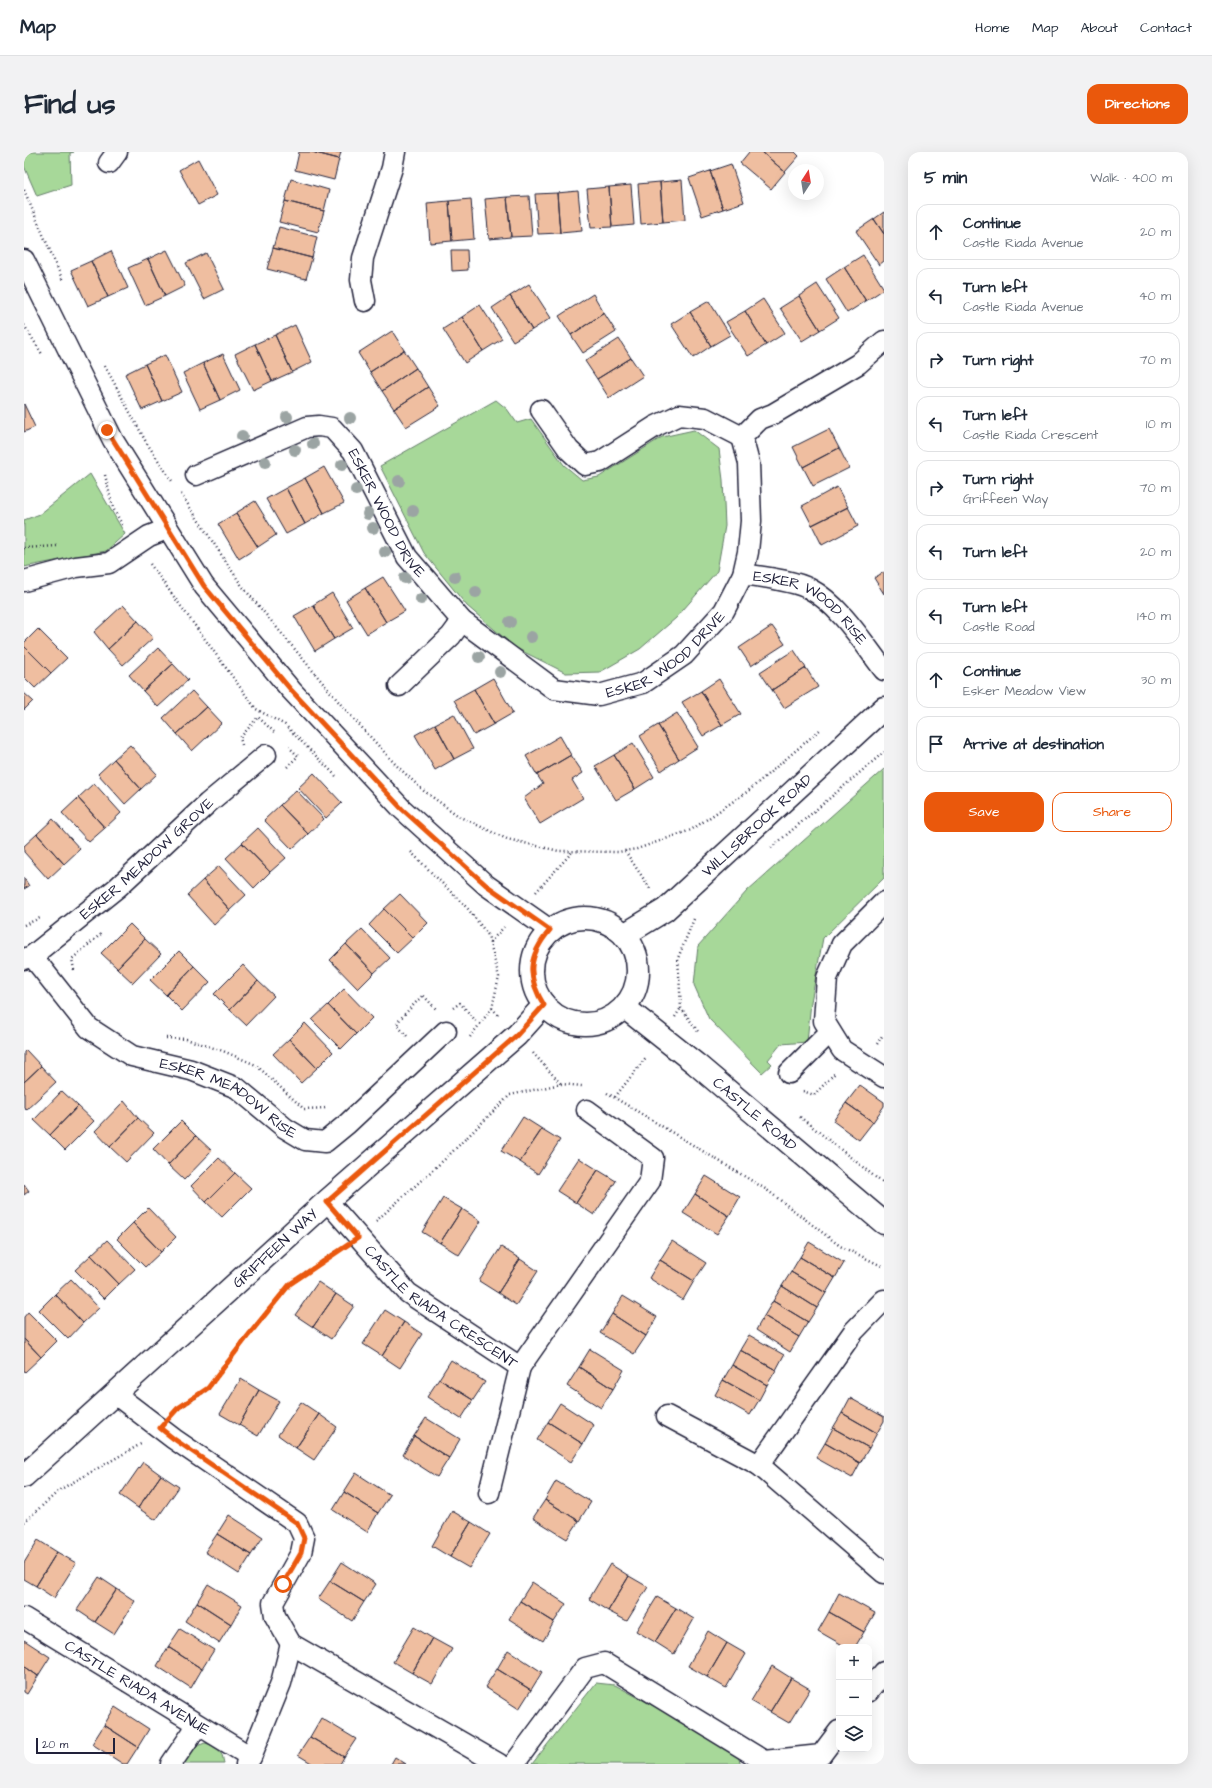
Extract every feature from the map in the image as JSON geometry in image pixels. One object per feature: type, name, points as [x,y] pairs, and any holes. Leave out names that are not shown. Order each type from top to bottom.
[{"type":"street","points":[[364,301],[361,280],[363,258],[392,168],[395,152]]},
{"type":"street","points":[[24,260],[107,430],[167,529],[204,586],[276,672],[402,809],[486,885],[550,930]]},
{"type":"street","points":[[541,410],[569,450],[585,465],[600,462],[656,426],[679,415],[705,418],[742,437],[760,419],[773,414],[858,364],[884,341]]},
{"type":"street","name":"ESKER WOOD DRIVE","points":[[196,475],[307,427],[319,426],[332,428],[353,451],[407,557],[462,621],[554,689],[599,695],[643,683],[684,654],[724,611],[743,574],[751,521],[749,463],[742,437]]},
{"type":"street","points":[[24,581],[76,567],[109,563],[149,536],[167,529]]},
{"type":"street","name":"ESKER WOOD RISE","points":[[743,574],[780,580],[809,588],[835,606],[884,670]]},
{"type":"street","points":[[399,686],[451,636],[462,621]]},
{"type":"street","name":"WILLSBROOK ROAD","points":[[624,935],[665,910],[884,708]]},
{"type":"street","name":"ESKER MEADOW GROVE","points":[[28,957],[118,887],[208,803],[266,755]]},
{"type":"street","points":[[884,902],[842,944],[827,978],[824,1021],[842,1050],[884,1077]]},
{"type":"street","points":[[580,918],[596,918],[611,924],[624,935],[633,948],[638,963],[638,979],[633,994],[624,1007],[610,1018],[592,1024],[574,1023],[558,1017],[544,1005],[535,991],[531,974],[532,964],[539,943],[550,930],[564,922],[580,918]]},
{"type":"street","name":"ESKER MEADOW RISE","points":[[28,957],[89,1028],[132,1056],[191,1070],[237,1088],[285,1128],[304,1140],[325,1142],[347,1124],[446,1031]]},
{"type":"street","name":"GRIFFEEN WAY","points":[[24,1476],[327,1202],[517,1035],[544,1005]]},
{"type":"street","name":"CASTLE ROAD","points":[[624,1007],[661,1038],[696,1064],[884,1224]]},
{"type":"street","points":[[789,1073],[830,1032]]},
{"type":"street","points":[[520,1367],[650,1181],[653,1158],[587,1110]]},
{"type":"street","name":"CASTLE RIADA CRESCENT","points":[[327,1202],[408,1294],[520,1367],[489,1493]]},
{"type":"street","points":[[759,1465],[854,1330],[884,1300]]},
{"type":"street","points":[[115,1394],[174,1439],[297,1523],[304,1538],[301,1553],[273,1603],[275,1616],[291,1644],[499,1764]]},
{"type":"street","points":[[667,1416],[759,1465],[884,1573]]},
{"type":"street","name":"CASTLE RIADA AVENUE","points":[[24,1618],[197,1726],[249,1761],[281,1683],[291,1644]]},
{"type":"street","points":[[514,1764],[585,1668],[604,1663],[764,1762],[828,1759],[836,1738]]},
{"type":"street","points":[[872,1687],[884,1672]]},
{"type":"street","points":[[171,1764],[197,1726]]},
{"type":"path","points":[[24,190],[63,282]]},
{"type":"path","points":[[105,366],[146,442],[172,481]]},
{"type":"path","points":[[177,488],[242,586],[343,707],[397,766],[424,790],[460,817],[507,839],[559,850],[618,852],[637,849],[691,830],[748,792],[823,728]]},
{"type":"path","points":[[149,563],[256,708],[285,725],[341,781]]},
{"type":"path","points":[[244,751],[240,738],[258,717],[278,736]]},
{"type":"path","points":[[285,769],[298,756],[288,746]]},
{"type":"path","points":[[766,853],[884,752]]},
{"type":"path","points":[[407,848],[468,909],[488,935],[499,977],[492,1008]]},
{"type":"path","points":[[698,914],[693,919],[678,958],[681,1008],[701,1036]]},
{"type":"path","points":[[24,925],[43,916]]},
{"type":"path","points":[[74,972],[72,959],[105,930]]},
{"type":"path","points":[[405,1041],[407,1037],[397,1025],[400,1019],[422,995],[438,1011]]},
{"type":"path","points":[[452,1010],[460,1003],[476,1021]]},
{"type":"path","points":[[164,1038],[186,1039],[223,1051],[256,1065],[304,1109],[328,1108],[334,1104]]},
{"type":"path","points":[[798,1094],[801,1090],[814,1095],[839,1068]]},
{"type":"path","points":[[24,1522],[61,1488],[148,1440],[178,1408],[208,1388],[290,1284],[358,1238],[445,1159],[510,1095],[561,1084],[588,1087]]},
{"type":"path","points":[[601,1090],[768,1190],[840,1246],[884,1267]]},
{"type":"path","points":[[798,1115],[884,1184]]},
{"type":"path","points":[[177,1414],[178,1408]]},
{"type":"green space","points":[[24,152],[74,152],[70,153],[71,185],[37,196],[24,166]]},
{"type":"green space","points":[[496,400],[507,409],[517,423],[531,419],[564,465],[582,480],[599,477],[662,437],[694,430],[719,449],[723,480],[725,526],[717,571],[676,618],[640,649],[600,672],[566,673],[516,648],[467,606],[424,553],[380,466]]},
{"type":"green space","points":[[90,474],[125,534],[106,551],[24,567],[24,520],[40,514]]},
{"type":"green space","points":[[884,769],[884,878],[823,938],[811,1002],[807,1042],[781,1044],[768,1060],[772,1064],[762,1073],[709,1019],[694,985],[698,946],[747,891]]},
{"type":"green space","points":[[596,1683],[615,1685],[735,1750],[741,1764],[532,1764]]},
{"type":"green space","points":[[205,1743],[214,1746],[221,1752],[224,1764],[179,1764],[191,1748]]},
{"type":"building","points":[[299,152],[312,152],[339,159],[334,180],[295,170]]},
{"type":"building","points":[[312,152],[341,152],[339,159]]},
{"type":"building","points":[[749,152],[762,152],[785,172],[771,189],[740,163]]},
{"type":"building","points":[[762,152],[795,152],[799,156],[792,164],[788,164],[788,169],[785,172]]},
{"type":"building","points":[[198,159],[217,195],[198,205],[179,170]]},
{"type":"building","points":[[731,164],[744,202],[723,209],[710,171]]},
{"type":"building","points":[[710,171],[723,209],[702,216],[689,178]]},
{"type":"building","points":[[291,179],[329,190],[324,211],[285,201]]},
{"type":"building","points":[[682,180],[685,220],[663,222],[660,182]]},
{"type":"building","points":[[660,182],[663,222],[641,224],[638,184]]},
{"type":"building","points":[[631,185],[634,225],[612,227],[609,187]]},
{"type":"building","points":[[609,187],[612,227],[591,228],[587,189]]},
{"type":"building","points":[[578,191],[582,231],[560,233],[557,193]]},
{"type":"building","points":[[557,193],[560,233],[538,234],[535,194]]},
{"type":"building","points":[[529,196],[532,236],[511,237],[507,197]]},
{"type":"building","points":[[507,197],[511,237],[489,239],[485,199]]},
{"type":"building","points":[[471,199],[474,239],[452,241],[449,201]]},
{"type":"building","points":[[285,201],[324,211],[318,232],[279,222]]},
{"type":"building","points":[[449,201],[452,241],[430,243],[427,203]]},
{"type":"building","points":[[884,212],[884,234],[874,219]]},
{"type":"building","points":[[874,219],[884,234],[884,261],[879,265],[856,231]]},
{"type":"building","points":[[279,227],[317,237],[312,258],[273,248]]},
{"type":"building","points":[[273,248],[312,258],[306,279],[267,269]]},
{"type":"building","points":[[167,250],[185,286],[165,296],[148,259]]},
{"type":"building","points":[[451,250],[467,250],[468,270],[452,271]]},
{"type":"building","points":[[111,251],[128,288],[108,297],[91,261]]},
{"type":"building","points":[[206,253],[224,289],[204,299],[186,263]]},
{"type":"building","points":[[863,255],[884,289],[866,301],[844,267]]},
{"type":"building","points":[[148,259],[165,296],[145,305],[128,268]]},
{"type":"building","points":[[91,261],[108,297],[88,306],[71,270]]},
{"type":"building","points":[[844,267],[866,301],[847,313],[826,279]]},
{"type":"building","points":[[529,284],[551,318],[532,330],[510,296]]},
{"type":"building","points":[[817,284],[839,318],[820,330],[799,296]]},
{"type":"building","points":[[593,294],[604,313],[571,335],[559,316]]},
{"type":"building","points":[[510,296],[532,330],[513,341],[492,308]]},
{"type":"building","points":[[799,296],[820,330],[802,341],[780,308]]},
{"type":"building","points":[[763,299],[785,333],[766,345],[745,311]]},
{"type":"building","points":[[709,301],[730,335],[711,346],[690,312]]},
{"type":"building","points":[[480,305],[502,339],[483,351],[462,317]]},
{"type":"building","points":[[745,311],[766,345],[748,356],[726,322]]},
{"type":"building","points":[[690,312],[711,346],[693,358],[671,324]]},
{"type":"building","points":[[604,313],[616,332],[583,353],[571,335]]},
{"type":"building","points":[[462,317],[483,351],[465,363],[443,329]]},
{"type":"building","points":[[295,325],[312,362],[292,372],[275,335]]},
{"type":"building","points":[[392,331],[404,350],[370,372],[358,353]]},
{"type":"building","points":[[275,335],[292,372],[272,381],[255,344]]},
{"type":"building","points":[[619,339],[631,358],[597,379],[585,361]]},
{"type":"building","points":[[255,344],[272,381],[253,390],[235,354]]},
{"type":"building","points":[[404,350],[416,368],[382,391],[370,372]]},
{"type":"building","points":[[223,354],[240,390],[220,400],[203,363]]},
{"type":"building","points":[[165,355],[182,392],[162,401],[145,364]]},
{"type":"building","points":[[631,358],[643,376],[609,398],[597,379]]},
{"type":"building","points":[[203,363],[220,400],[200,409],[183,373]]},
{"type":"building","points":[[145,364],[162,401],[142,410],[125,374]]},
{"type":"building","points":[[416,368],[428,387],[394,409],[382,391]]},
{"type":"building","points":[[428,387],[440,406],[406,427],[394,409]]},
{"type":"building","points":[[24,404],[35,427],[24,432]]},
{"type":"building","points":[[829,429],[839,448],[803,467],[793,447]]},
{"type":"building","points":[[839,448],[849,468],[813,486],[803,467]]},
{"type":"building","points":[[324,467],[344,503],[324,513],[305,478]]},
{"type":"building","points":[[305,478],[324,513],[305,524],[286,488]]},
{"type":"building","points":[[837,487],[848,507],[812,525],[802,506]]},
{"type":"building","points":[[286,488],[305,524],[286,534],[266,499]]},
{"type":"building","points":[[255,501],[276,535],[258,547],[236,513]]},
{"type":"building","points":[[848,507],[858,526],[822,545],[812,525]]},
{"type":"building","points":[[236,513],[258,547],[239,559],[218,524]]},
{"type":"building","points":[[884,572],[884,594],[874,578]]},
{"type":"building","points":[[383,577],[405,611],[386,622],[365,588]]},
{"type":"building","points":[[365,588],[386,622],[367,634],[346,600]]},
{"type":"building","points":[[332,593],[353,628],[334,639],[313,605]]},
{"type":"building","points":[[123,605],[138,621],[108,649],[94,632]]},
{"type":"building","points":[[313,605],[334,639],[315,651],[294,616]]},
{"type":"building","points":[[138,621],[153,638],[123,665],[108,649]]},
{"type":"building","points":[[772,626],[785,644],[751,666],[739,648]]},
{"type":"building","points":[[38,629],[67,658],[51,673],[24,646],[24,643]]},
{"type":"building","points":[[24,646],[51,673],[35,688],[24,677]]},
{"type":"building","points":[[158,648],[173,664],[143,691],[129,675]]},
{"type":"building","points":[[794,650],[806,668],[772,690],[760,672]]},
{"type":"building","points":[[173,664],[188,680],[158,707],[143,691]]},
{"type":"building","points":[[806,668],[818,687],[784,708],[772,690]]},
{"type":"building","points":[[493,678],[513,713],[494,724],[474,689]]},
{"type":"building","points":[[719,679],[741,714],[722,725],[701,691]]},
{"type":"building","points":[[474,689],[494,724],[474,735],[454,700]]},
{"type":"building","points":[[192,691],[207,707],[177,734],[163,718]]},
{"type":"building","points":[[701,691],[722,725],[703,736],[682,702]]},
{"type":"building","points":[[24,693],[33,701],[24,710]]},
{"type":"building","points":[[207,707],[222,723],[192,751],[177,734]]},
{"type":"building","points":[[677,713],[698,747],[679,759],[658,725]]},
{"type":"building","points":[[454,714],[473,749],[454,759],[435,724]]},
{"type":"building","points":[[435,724],[454,759],[435,770],[415,735]]},
{"type":"building","points":[[658,725],[679,759],[661,771],[640,736]]},
{"type":"building","points":[[560,736],[571,755],[537,775],[526,756]]},
{"type":"building","points":[[633,743],[654,777],[635,789],[614,755]]},
{"type":"building","points":[[130,745],[157,774],[141,789],[114,759]]},
{"type":"building","points":[[571,755],[583,773],[572,780],[583,798],[540,824],[524,798],[543,784],[537,775]]},
{"type":"building","points":[[614,755],[635,789],[616,800],[595,766]]},
{"type":"building","points":[[114,759],[141,789],[125,804],[98,774]]},
{"type":"building","points":[[314,773],[342,803],[326,818],[298,788]]},
{"type":"building","points":[[94,783],[121,813],[105,828],[78,798]]},
{"type":"building","points":[[296,790],[324,819],[308,834],[280,805]]},
{"type":"building","points":[[78,798],[105,828],[89,842],[62,813]]},
{"type":"building","points":[[280,805],[308,834],[292,849],[264,820]]},
{"type":"building","points":[[53,819],[80,849],[64,864],[37,834]]},
{"type":"building","points":[[258,828],[286,858],[270,872],[242,843]]},
{"type":"building","points":[[37,834],[64,864],[48,879],[24,852],[24,846]]},
{"type":"building","points":[[242,843],[270,872],[254,888],[226,858]]},
{"type":"building","points":[[219,866],[246,895],[230,910],[203,880]]},
{"type":"building","points":[[24,878],[29,886],[24,889]]},
{"type":"building","points":[[203,880],[230,910],[214,925],[187,895]]},
{"type":"building","points":[[400,894],[428,923],[413,938],[384,909]]},
{"type":"building","points":[[384,909],[413,938],[397,953],[369,925]]},
{"type":"building","points":[[130,924],[145,939],[117,968],[101,953]]},
{"type":"building","points":[[362,929],[390,958],[374,973],[346,944]]},
{"type":"building","points":[[145,939],[161,954],[133,983],[117,968]]},
{"type":"building","points":[[346,944],[374,973],[358,989],[330,960]]},
{"type":"building","points":[[179,951],[194,966],[166,995],[150,980]]},
{"type":"building","points":[[243,965],[258,981],[230,1010],[214,994]]},
{"type":"building","points":[[194,966],[210,982],[182,1011],[166,995]]},
{"type":"building","points":[[258,981],[274,996],[246,1025],[230,1010]]},
{"type":"building","points":[[344,989],[372,1018],[356,1034],[328,1005]]},
{"type":"building","points":[[328,1005],[356,1034],[341,1049],[312,1020]]},
{"type":"building","points":[[305,1023],[333,1052],[317,1068],[289,1039]]},
{"type":"building","points":[[289,1039],[317,1068],[301,1083],[273,1054]]},
{"type":"building","points":[[26,1050],[41,1066],[24,1082],[24,1052]]},
{"type":"building","points":[[41,1066],[56,1082],[26,1110],[24,1107],[24,1082]]},
{"type":"building","points":[[860,1085],[884,1102],[884,1106],[873,1122],[846,1103]]},
{"type":"building","points":[[62,1091],[78,1106],[50,1135],[34,1120]]},
{"type":"building","points":[[124,1101],[138,1118],[110,1147],[95,1131]]},
{"type":"building","points":[[846,1103],[873,1122],[859,1140],[833,1121]]},
{"type":"building","points":[[78,1106],[94,1121],[65,1150],[50,1135]]},
{"type":"building","points":[[523,1117],[542,1129],[520,1162],[501,1151]]},
{"type":"building","points":[[138,1118],[154,1133],[126,1162],[110,1147]]},
{"type":"building","points":[[181,1121],[196,1136],[168,1165],[153,1149]]},
{"type":"building","points":[[542,1129],[560,1140],[538,1174],[520,1162]]},
{"type":"building","points":[[196,1136],[212,1151],[184,1180],[168,1165]]},
{"type":"building","points":[[219,1158],[235,1173],[206,1202],[191,1186]]},
{"type":"building","points":[[579,1158],[598,1170],[576,1203],[557,1191]]},
{"type":"building","points":[[598,1170],[616,1181],[594,1215],[576,1203]]},
{"type":"building","points":[[235,1173],[251,1188],[222,1217],[206,1202]]},
{"type":"building","points":[[706,1176],[740,1197],[729,1216],[695,1194]]},
{"type":"building","points":[[24,1184],[29,1191],[24,1195]]},
{"type":"building","points":[[695,1194],[729,1216],[717,1234],[683,1213]]},
{"type":"building","points":[[443,1198],[462,1209],[440,1243],[422,1232]]},
{"type":"building","points":[[148,1208],[176,1237],[161,1252],[133,1223]]},
{"type":"building","points":[[462,1209],[481,1221],[459,1255],[440,1243]]},
{"type":"building","points":[[133,1223],[161,1252],[145,1267],[117,1239]]},
{"type":"building","points":[[107,1240],[135,1269],[119,1284],[91,1255]]},
{"type":"building","points":[[672,1241],[706,1263],[694,1281],[660,1260]]},
{"type":"building","points":[[809,1242],[844,1263],[835,1278],[800,1257]]},
{"type":"building","points":[[501,1247],[520,1259],[498,1293],[479,1281]]},
{"type":"building","points":[[91,1255],[119,1284],[104,1299],[75,1270]]},
{"type":"building","points":[[800,1257],[835,1278],[826,1293],[791,1272]]},
{"type":"building","points":[[520,1259],[538,1271],[516,1305],[498,1293]]},
{"type":"building","points":[[660,1260],[694,1281],[683,1300],[649,1278]]},
{"type":"building","points":[[791,1272],[826,1293],[817,1308],[782,1286]]},
{"type":"building","points":[[71,1279],[99,1308],[83,1323],[55,1294]]},
{"type":"building","points":[[318,1282],[336,1294],[313,1327],[295,1315]]},
{"type":"building","points":[[782,1286],[817,1308],[808,1322],[773,1301]]},
{"type":"building","points":[[55,1294],[83,1323],[68,1339],[39,1310]]},
{"type":"building","points":[[336,1294],[354,1306],[331,1339],[313,1327]]},
{"type":"building","points":[[623,1296],[657,1317],[646,1336],[612,1314]]},
{"type":"building","points":[[773,1301],[808,1322],[799,1337],[764,1316]]},
{"type":"building","points":[[385,1310],[404,1322],[382,1356],[363,1344]]},
{"type":"building","points":[[28,1312],[57,1341],[41,1357],[24,1339],[24,1317]]},
{"type":"building","points":[[612,1314],[646,1336],[634,1354],[600,1333]]},
{"type":"building","points":[[764,1316],[799,1337],[790,1352],[756,1330]]},
{"type":"building","points":[[404,1322],[422,1334],[400,1368],[382,1356]]},
{"type":"building","points":[[749,1335],[784,1355],[776,1370],[740,1350]]},
{"type":"building","points":[[24,1339],[41,1357],[25,1372],[24,1370]]},
{"type":"building","points":[[590,1349],[624,1370],[613,1389],[579,1367]]},
{"type":"building","points":[[740,1350],[776,1370],[767,1385],[732,1365]]},
{"type":"building","points":[[451,1360],[485,1382],[473,1400],[439,1379]]},
{"type":"building","points":[[732,1365],[767,1385],[759,1400],[723,1380]]},
{"type":"building","points":[[579,1367],[613,1389],[601,1408],[567,1386]]},
{"type":"building","points":[[241,1379],[259,1390],[239,1425],[220,1414]]},
{"type":"building","points":[[439,1379],[473,1400],[461,1419],[427,1397]]},
{"type":"building","points":[[723,1380],[759,1400],[750,1415],[715,1395]]},
{"type":"building","points":[[259,1390],[279,1401],[258,1436],[239,1425]]},
{"type":"building","points":[[850,1398],[884,1417],[884,1421],[877,1433],[842,1413]]},
{"type":"building","points":[[301,1402],[319,1414],[296,1448],[278,1435]]},
{"type":"building","points":[[560,1403],[594,1425],[583,1444],[548,1422]]},
{"type":"building","points":[[842,1413],[877,1433],[869,1448],[833,1428]]},
{"type":"building","points":[[319,1414],[337,1427],[314,1460],[296,1448]]},
{"type":"building","points":[[426,1418],[460,1439],[449,1458],[414,1436]]},
{"type":"building","points":[[548,1422],[583,1444],[571,1462],[537,1440]]},
{"type":"building","points":[[833,1428],[869,1448],[860,1463],[825,1443]]},
{"type":"building","points":[[414,1436],[449,1458],[437,1477],[403,1455]]},
{"type":"building","points":[[825,1443],[860,1463],[852,1478],[816,1458]]},
{"type":"building","points":[[143,1462],[161,1475],[138,1508],[120,1495]]},
{"type":"building","points":[[356,1473],[390,1495],[378,1513],[344,1492]]},
{"type":"building","points":[[161,1475],[179,1487],[156,1520],[138,1508]]},
{"type":"building","points":[[556,1481],[591,1502],[579,1521],[545,1500]]},
{"type":"building","points":[[344,1492],[378,1513],[367,1532],[333,1510]]},
{"type":"building","points":[[545,1500],[579,1521],[567,1539],[533,1518]]},
{"type":"building","points":[[452,1511],[471,1522],[450,1557],[432,1546]]},
{"type":"building","points":[[229,1515],[263,1537],[251,1555],[217,1534]]},
{"type":"building","points":[[471,1522],[490,1534],[469,1568],[450,1557]]},
{"type":"building","points":[[217,1534],[251,1555],[239,1574],[205,1552]]},
{"type":"building","points":[[38,1540],[57,1552],[36,1586],[24,1579],[24,1563]]},
{"type":"building","points":[[57,1552],[76,1563],[54,1598],[36,1586]]},
{"type":"building","points":[[342,1562],[376,1584],[364,1602],[330,1581]]},
{"type":"building","points":[[610,1564],[629,1576],[608,1611],[589,1599]]},
{"type":"building","points":[[629,1576],[648,1587],[627,1621],[608,1611]]},
{"type":"building","points":[[99,1577],[117,1589],[95,1622],[77,1610]]},
{"type":"building","points":[[330,1581],[364,1602],[352,1621],[318,1599]]},
{"type":"building","points":[[532,1582],[566,1604],[554,1622],[520,1601]]},
{"type":"building","points":[[208,1584],[242,1605],[231,1624],[197,1602]]},
{"type":"building","points":[[117,1589],[135,1601],[114,1634],[95,1622]]},
{"type":"building","points":[[839,1593],[875,1613],[864,1632],[829,1612]]},
{"type":"building","points":[[657,1597],[676,1608],[655,1642],[636,1631]]},
{"type":"building","points":[[520,1601],[554,1622],[543,1641],[509,1619]]},
{"type":"building","points":[[197,1602],[231,1624],[219,1643],[185,1621]]},
{"type":"building","points":[[676,1608],[694,1619],[674,1654],[655,1642]]},
{"type":"building","points":[[829,1612],[864,1632],[857,1644],[841,1644],[818,1631]]},
{"type":"building","points":[[414,1627],[432,1638],[412,1673],[393,1662]]},
{"type":"building","points":[[180,1629],[214,1650],[202,1669],[168,1647]]},
{"type":"building","points":[[708,1631],[727,1643],[707,1677],[688,1666]]},
{"type":"building","points":[[432,1638],[452,1649],[432,1684],[412,1673]]},
{"type":"building","points":[[24,1640],[50,1657],[38,1676],[24,1666]]},
{"type":"building","points":[[727,1643],[746,1654],[726,1688],[707,1677]]},
{"type":"building","points":[[168,1647],[202,1669],[191,1688],[157,1666]]},
{"type":"building","points":[[508,1650],[542,1672],[531,1690],[497,1669]]},
{"type":"building","points":[[24,1666],[38,1676],[27,1694],[24,1692]]},
{"type":"building","points":[[772,1666],[791,1678],[770,1712],[751,1701]]},
{"type":"building","points":[[497,1669],[531,1690],[519,1709],[485,1687]]},
{"type":"building","points":[[791,1678],[810,1689],[789,1723],[770,1712]]},
{"type":"building","points":[[115,1707],[149,1729],[138,1747],[104,1725]]},
{"type":"building","points":[[321,1718],[356,1739],[344,1757],[310,1737]]},
{"type":"building","points":[[104,1725],[138,1747],[127,1764],[123,1764],[92,1744]]},
{"type":"building","points":[[310,1737],[344,1757],[340,1764],[313,1764],[298,1755]]},
{"type":"building","points":[[395,1757],[406,1764],[391,1764]]},
{"type":"route","points":[[107,430],[167,529],[204,586],[291,690],[402,809],[486,885],[519,910],[550,930],[539,943],[533,958],[531,974],[535,991],[544,1005],[517,1035],[327,1202],[358,1238],[290,1284],[208,1388],[178,1408],[160,1428],[297,1523],[304,1538],[301,1553],[283,1584]]}]
